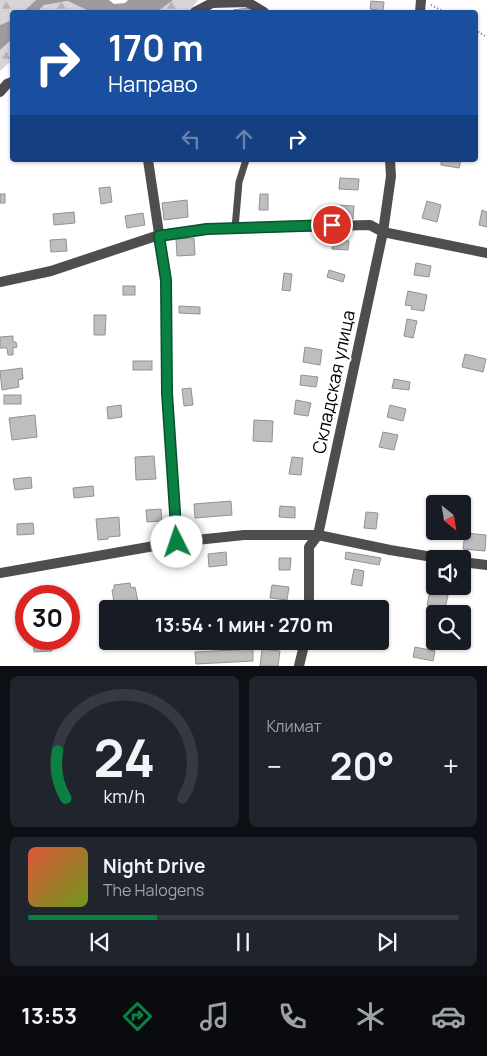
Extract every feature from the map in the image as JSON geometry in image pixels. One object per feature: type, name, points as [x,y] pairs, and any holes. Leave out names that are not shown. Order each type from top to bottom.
[{"type":"street","points":[[200,10],[212,3],[247,2],[261,10]]},
{"type":"street","points":[[0,92],[10,83]]},
{"type":"street","points":[[148,162],[166,280],[167,393],[177,542]]},
{"type":"street","name":"Складская улица","points":[[309,600],[309,547],[318,535],[383,232],[391,176],[390,162]]},
{"type":"street","points":[[0,282],[51,271],[159,236],[207,229],[348,224],[370,225],[383,232],[487,253]]},
{"type":"street","points":[[0,573],[177,542],[244,535],[318,535],[426,556]]},
{"type":"street","points":[[471,563],[487,566]]},
{"type":"street","points":[[298,666],[302,650]]},
{"type":"lane","points":[[235,228],[239,182],[245,162]]},
{"type":"path","points":[[426,2],[440,10]]},
{"type":"green space","points":[[0,0],[36,0],[25,10],[10,10],[10,21],[0,25]]},
{"type":"green space","points":[[173,0],[198,0],[190,10],[160,10]]},
{"type":"green space","points":[[69,1],[87,10],[39,10],[44,5]]},
{"type":"green space","points":[[10,41],[10,62],[0,71],[0,50]]},
{"type":"shaded area","points":[[36,0],[109,0],[114,4],[125,3],[128,0],[173,0],[160,10],[87,10],[68,1],[44,5],[39,10],[25,10]]},
{"type":"shaded area","points":[[10,21],[10,41],[0,50],[0,25]]},
{"type":"building","points":[[371,1],[384,2],[383,10],[370,9]]},
{"type":"building","points":[[441,162],[460,162],[459,168],[441,165]]},
{"type":"building","points":[[340,178],[359,179],[358,190],[339,189]]},
{"type":"building","points":[[110,187],[112,202],[101,204],[99,188]]},
{"type":"building","points":[[0,194],[5,194],[5,203],[0,203]]},
{"type":"building","points":[[260,194],[268,194],[268,210],[259,210]]},
{"type":"building","points":[[187,200],[188,217],[164,220],[162,203]]},
{"type":"building","points":[[427,201],[441,205],[437,222],[422,218]]},
{"type":"building","points":[[335,205],[354,206],[353,219],[335,218]]},
{"type":"building","points":[[482,210],[487,212],[487,227],[479,225]]},
{"type":"building","points":[[74,212],[75,223],[54,225],[53,214]]},
{"type":"building","points":[[143,213],[145,225],[127,228],[125,216]]},
{"type":"building","points":[[194,238],[195,255],[177,256],[176,239]]},
{"type":"building","points":[[66,239],[67,251],[51,252],[50,240]]},
{"type":"building","points":[[333,239],[349,241],[348,250],[332,249]]},
{"type":"building","points":[[416,263],[431,266],[429,277],[414,275]]},
{"type":"building","points":[[329,270],[345,275],[343,282],[327,277]]},
{"type":"building","points":[[284,273],[292,274],[290,291],[282,290]]},
{"type":"building","points":[[123,286],[135,286],[135,295],[123,295]]},
{"type":"building","points":[[408,291],[427,295],[424,311],[411,309],[412,306],[405,305]]},
{"type":"building","points":[[179,306],[200,307],[200,314],[179,313]]},
{"type":"building","points":[[94,315],[106,315],[105,335],[94,335]]},
{"type":"building","points":[[407,319],[417,321],[413,338],[404,336]]},
{"type":"building","points":[[13,336],[13,342],[16,342],[17,347],[13,348],[13,355],[8,355],[7,348],[0,348],[0,337]]},
{"type":"building","points":[[305,347],[322,350],[320,365],[303,362]]},
{"type":"building","points":[[465,354],[486,359],[483,372],[462,367]]},
{"type":"building","points":[[133,361],[152,361],[152,370],[133,370]]},
{"type":"building","points":[[22,368],[23,379],[18,380],[19,387],[2,390],[0,371]]},
{"type":"building","points":[[301,375],[318,377],[316,387],[300,385]]},
{"type":"building","points":[[394,379],[410,382],[409,390],[392,388]]},
{"type":"building","points":[[191,388],[193,405],[184,406],[182,389]]},
{"type":"building","points":[[4,395],[21,395],[21,404],[4,404]]},
{"type":"building","points":[[296,400],[311,403],[308,416],[294,414]]},
{"type":"building","points":[[121,405],[122,417],[108,419],[107,407]]},
{"type":"building","points":[[390,405],[406,409],[403,421],[387,417]]},
{"type":"building","points":[[35,415],[37,437],[12,440],[9,418]]},
{"type":"building","points":[[254,420],[273,421],[272,442],[253,441]]},
{"type":"building","points":[[383,432],[398,435],[394,450],[379,447]]},
{"type":"building","points":[[154,456],[156,479],[136,480],[135,457]]},
{"type":"building","points":[[292,457],[303,458],[301,475],[289,474]]},
{"type":"building","points":[[31,477],[32,488],[15,490],[13,479]]},
{"type":"building","points":[[93,486],[94,496],[74,498],[73,488]]},
{"type":"building","points":[[231,501],[232,515],[195,518],[194,504]]},
{"type":"building","points":[[280,506],[295,507],[295,518],[279,517]]},
{"type":"building","points":[[161,509],[162,521],[147,522],[146,510]]},
{"type":"building","points":[[366,512],[378,513],[376,529],[364,528]]},
{"type":"building","points":[[119,517],[120,536],[98,540],[96,519]]},
{"type":"building","points":[[33,523],[34,534],[17,535],[17,524]]},
{"type":"building","points":[[471,534],[486,535],[485,551],[463,549],[464,540],[471,540]]},
{"type":"building","points":[[226,552],[227,565],[209,567],[208,554]]},
{"type":"building","points":[[346,552],[381,558],[379,565],[345,559]]},
{"type":"building","points":[[279,558],[291,558],[290,570],[279,570]]},
{"type":"building","points":[[354,569],[364,571],[362,586],[351,584]]},
{"type":"building","points":[[130,583],[131,588],[135,587],[138,600],[114,600],[112,590],[114,585]]},
{"type":"building","points":[[272,585],[289,587],[287,600],[270,598]]},
{"type":"building","points":[[429,595],[448,595],[446,605],[427,605]]},
{"type":"building","points":[[415,647],[435,651],[433,661],[413,657]]},
{"type":"building","points":[[34,650],[52,650],[52,651],[34,652]]},
{"type":"building","points":[[253,650],[253,661],[196,664],[195,652]]},
{"type":"building","points":[[262,650],[280,651],[278,666],[260,666]]},
{"type":"route","points":[[177,542],[167,393],[166,280],[159,236],[207,229],[332,225]]}]
